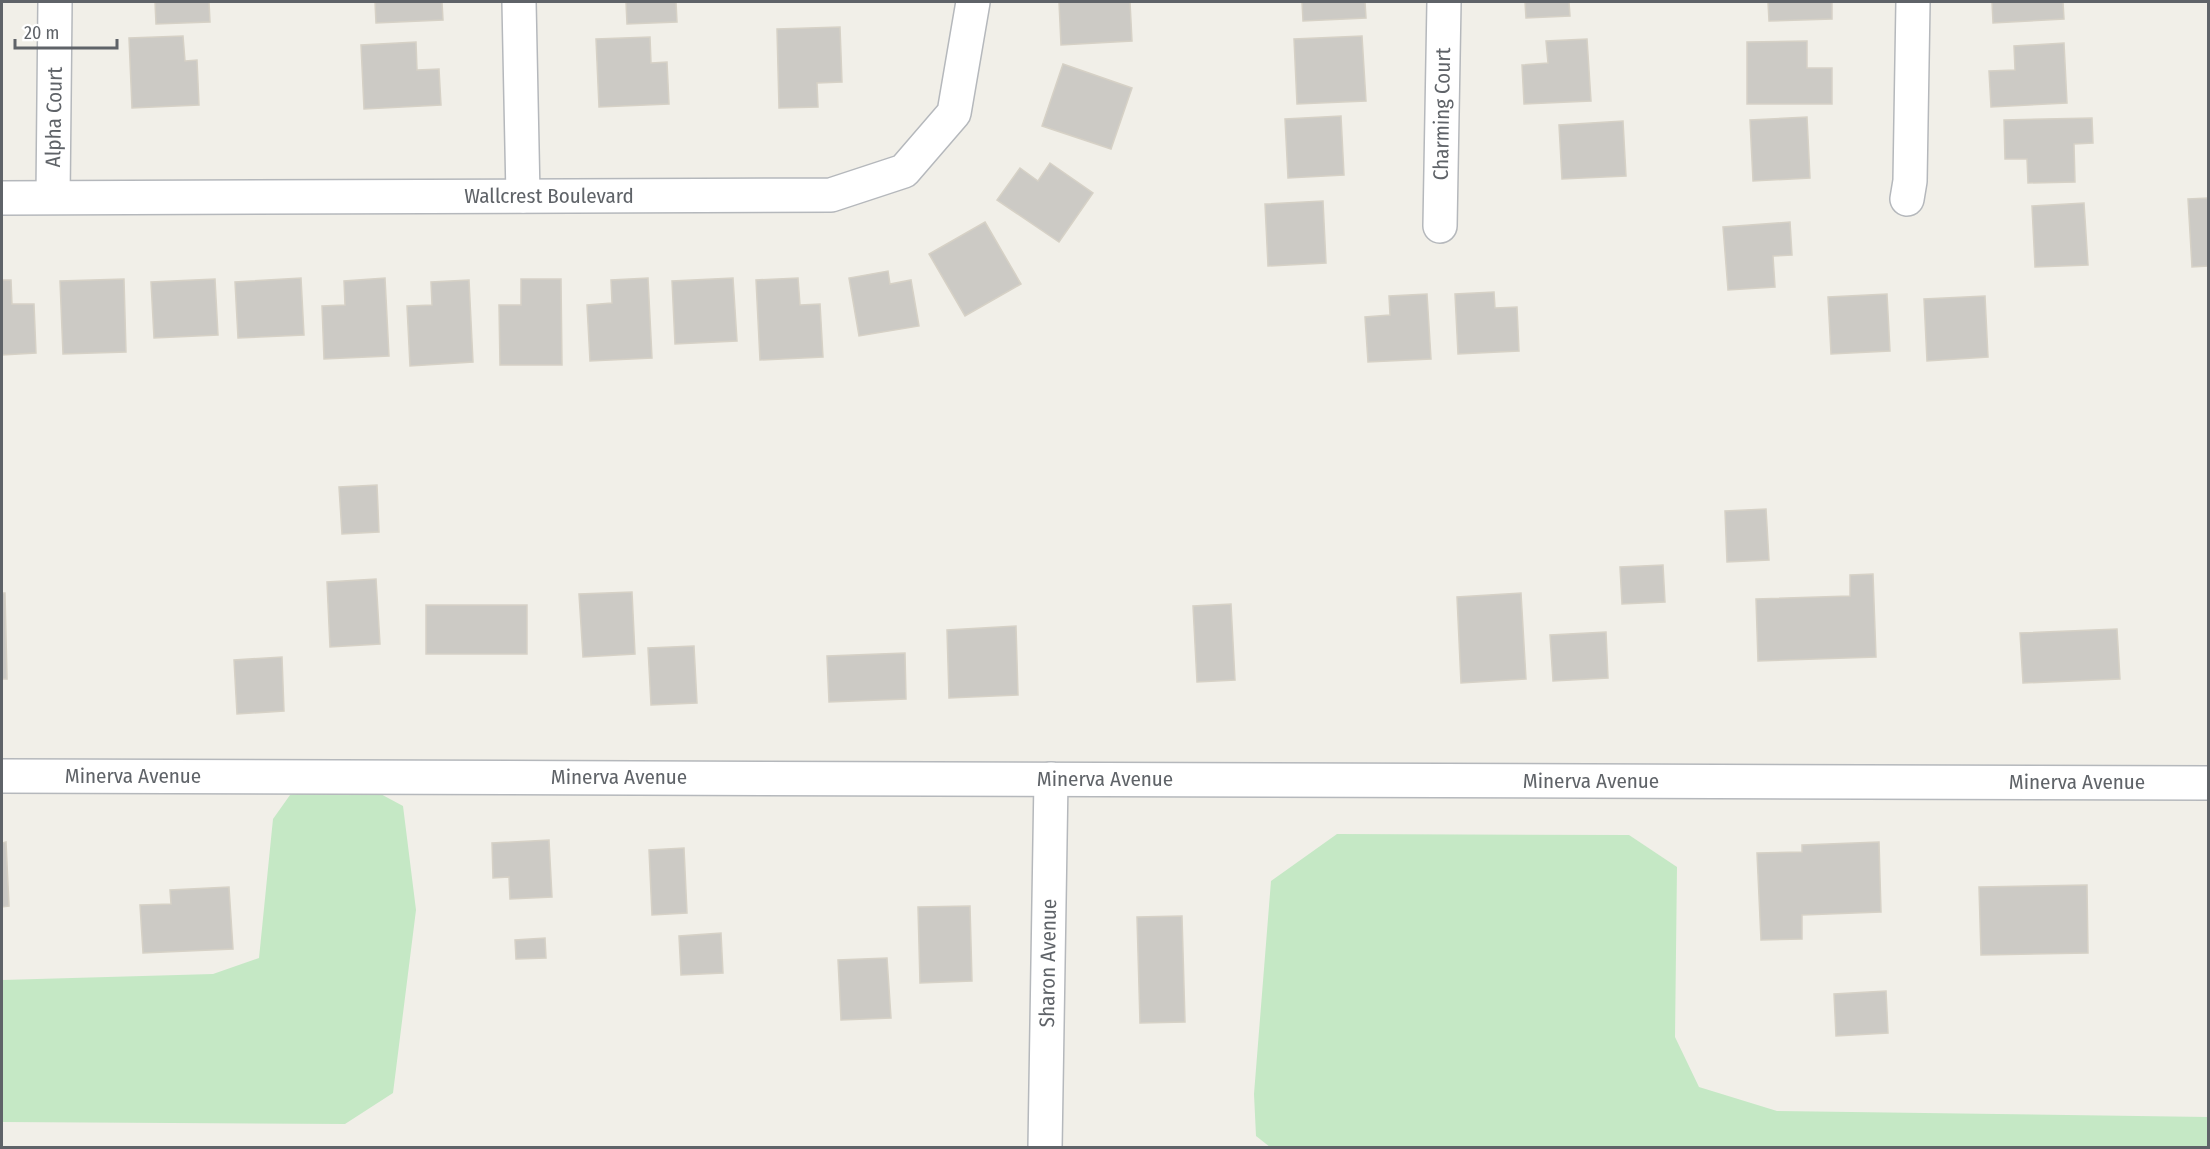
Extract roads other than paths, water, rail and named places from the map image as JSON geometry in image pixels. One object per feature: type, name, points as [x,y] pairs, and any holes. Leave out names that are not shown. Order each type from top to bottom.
[{"type":"street","name":"Alpha Court","points":[[53,197],[55,2]]},
{"type":"street","points":[[519,2],[523,196]]},
{"type":"street","name":"Wallcrest Boulevard","points":[[2,198],[831,195],[904,171],[954,113],[973,2]]},
{"type":"street","name":"Charming Court","points":[[1440,226],[1444,2]]},
{"type":"street","points":[[1907,199],[1910,181],[1913,2]]},
{"type":"street","name":"Minerva Avenue","points":[[2,776],[2208,783]]},
{"type":"street","name":"Sharon Avenue","points":[[1045,1148],[1051,779]]}]
